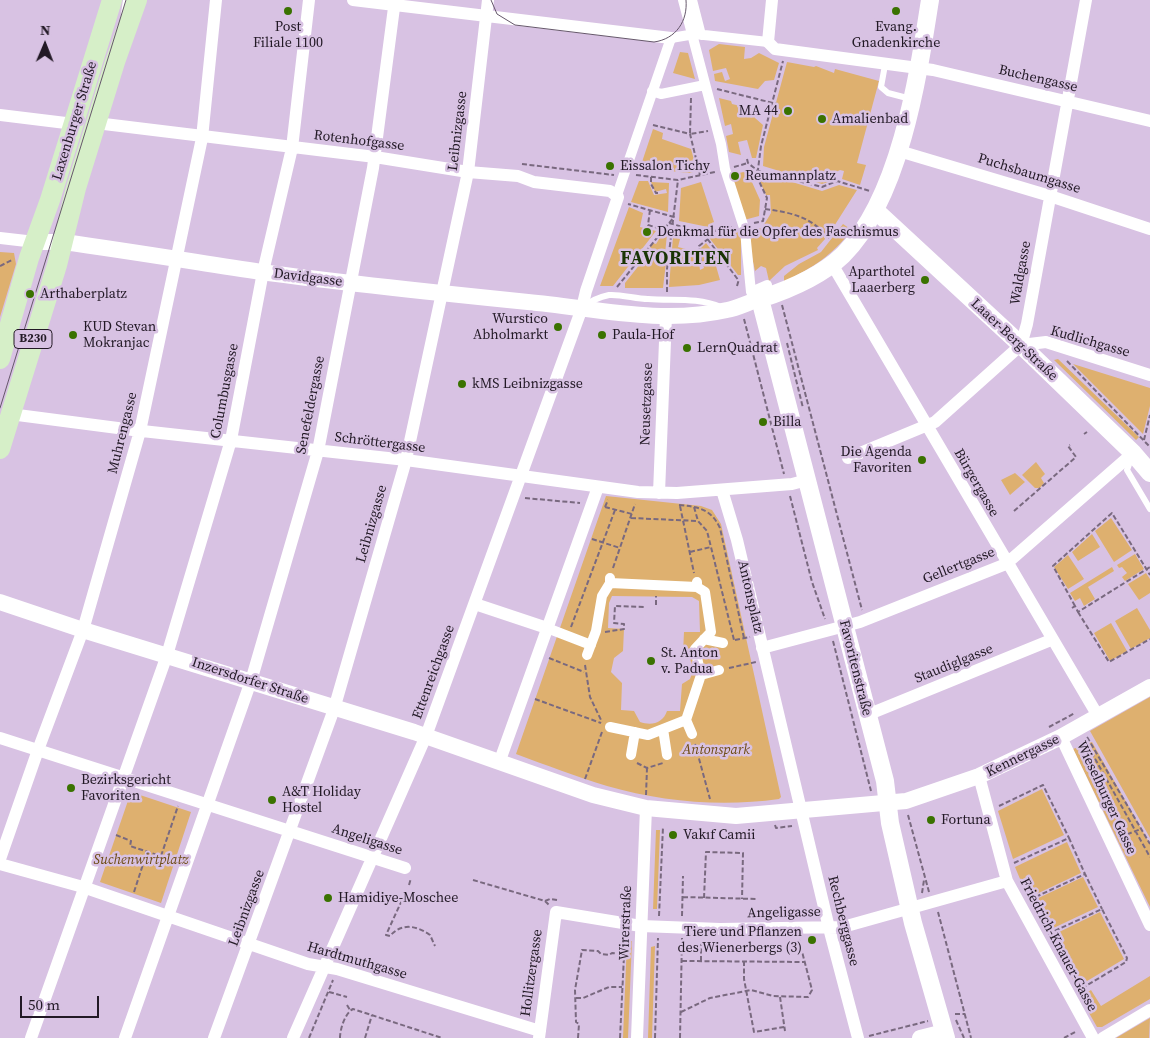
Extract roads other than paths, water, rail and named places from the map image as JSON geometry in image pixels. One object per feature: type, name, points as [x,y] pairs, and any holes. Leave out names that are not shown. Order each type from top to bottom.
[{"type":"main road","name":"Laxenburger Straße","points":[[35,242],[112,0]]},
{"type":"main road","name":"Laxenburger Straße","points":[[63,242],[72,201],[137,0]]},
{"type":"main road","points":[[763,295],[832,264],[852,243],[882,197],[899,151],[918,69],[930,0]]},
{"type":"main road","name":"Laaer-Berg-Straße","points":[[874,210],[1021,344],[1138,446],[1150,473]]},
{"type":"main road","name":"B230","points":[[0,359],[35,242]]},
{"type":"main road","name":"B230","points":[[0,449],[63,242]]},
{"type":"main road","name":"Favoritenstraße","points":[[763,295],[807,480],[885,781],[887,803],[910,909],[945,1035]]},
{"type":"street","name":"Muhrengasse","points":[[0,859],[38,750],[84,630],[140,431],[202,138],[216,0]]},
{"type":"street","name":"Columbusgasse","points":[[124,776],[167,655],[231,440],[263,272],[292,148],[309,0]]},
{"type":"street","points":[[353,0],[394,3],[670,38],[696,35],[768,42]]},
{"type":"street","name":"Leibnizgasse","points":[[214,1038],[334,709],[406,460],[468,172],[488,0]]},
{"type":"street","points":[[683,0],[696,35]]},
{"type":"street","points":[[692,0],[696,35],[706,86],[725,169],[743,225],[751,292],[763,295]]},
{"type":"street","points":[[772,0],[768,42],[771,48],[918,69]]},
{"type":"street","name":"Waldgasse","points":[[1021,344],[1027,324],[1086,0]]},
{"type":"street","name":"Senefeldergasse","points":[[206,803],[251,681],[318,451],[375,157],[394,3]]},
{"type":"street","points":[[670,38],[641,121],[582,308],[595,312],[666,316],[729,310],[763,295]]},
{"type":"street","name":"Buchengasse","points":[[918,69],[933,70],[1150,121]]},
{"type":"street","points":[[652,91],[661,94],[706,86]]},
{"type":"street","points":[[0,114],[74,124]]},
{"type":"street","name":"Rotenhofgasse","points":[[96,123],[202,138],[375,157],[468,172],[518,176],[534,182],[610,191],[618,198]]},
{"type":"street","name":"Puchsbaumgasse","points":[[899,151],[1050,196],[1150,229]]},
{"type":"street","points":[[0,238],[35,242]]},
{"type":"street","name":"Davidgasse","points":[[35,242],[63,242],[263,272],[442,294],[582,308]]},
{"type":"street","name":"Bürgergasse","points":[[832,264],[1006,564],[1098,716]]},
{"type":"street","name":"Ettenreichgasse","points":[[293,1038],[329,970],[372,857],[426,736],[582,308]]},
{"type":"street","name":"Neusetzgasse","points":[[659,493],[666,316]]},
{"type":"street","name":"Kudlichgasse","points":[[1021,344],[1046,342],[1150,375]]},
{"type":"street","points":[[848,458],[935,422],[1021,344]]},
{"type":"street","name":"Schröttergasse","points":[[10,414],[140,431],[406,460],[598,487]]},
{"type":"street","name":"Gellertgasse","points":[[762,647],[845,627],[1006,564],[1138,446]]},
{"type":"street","points":[[807,480],[787,484],[722,490],[678,499],[659,493],[598,487],[499,763],[580,791],[646,808],[736,816],[887,803]]},
{"type":"street","name":"Antonsplatz","points":[[722,490],[737,540],[801,811]]},
{"type":"street","points":[[475,604],[547,628],[589,650],[596,631],[602,596],[610,581],[656,585],[697,584],[705,592],[711,632],[695,649],[701,675],[686,720],[692,734]]},
{"type":"street","points":[[656,585],[656,601]]},
{"type":"street","name":"Inzersdorfer Straße","points":[[0,602],[334,709],[426,736],[499,763]]},
{"type":"street","points":[[704,639],[723,643]]},
{"type":"street","name":"Staudiglgasse","points":[[867,715],[1051,640]]},
{"type":"street","points":[[701,675],[719,670]]},
{"type":"street","name":"Kennergasse","points":[[887,803],[906,801],[979,776],[1061,738],[1150,688]]},
{"type":"street","points":[[608,726],[648,735],[686,720]]},
{"type":"street","points":[[663,729],[667,754]]},
{"type":"street","points":[[631,755],[635,732]]},
{"type":"street","points":[[0,738],[206,803],[125,1038]]},
{"type":"street","name":"Wieselburger Gasse","points":[[1061,738],[1150,925]]},
{"type":"street","points":[[31,1038],[83,887],[124,776]]},
{"type":"street","name":"Friedrich-Knauer-Gasse","points":[[979,776],[1007,881],[1093,1038]]},
{"type":"street","name":"Angeligasse","points":[[206,803],[372,857],[409,871]]},
{"type":"street","name":"Wirerstraße","points":[[636,1038],[646,808]]},
{"type":"street","name":"Rechberggasse","points":[[801,811],[829,928],[862,1037]]},
{"type":"street","points":[[0,864],[83,887],[168,915]]},
{"type":"street","name":"Angeligasse","points":[[558,906],[625,925],[641,921],[702,928],[829,928],[843,927],[1007,881]]},
{"type":"street","name":"Hollitzergasse","points":[[539,1034],[558,906]]},
{"type":"street","name":"Hardtmuthgasse","points":[[168,915],[250,942],[308,964],[539,1034]]},
{"type":"street","points":[[1104,1038],[1150,1010]]},
{"type":"street","points":[[920,1038],[945,1035]]},
{"type":"lane","points":[[126,0],[123,13],[127,30]]},
{"type":"lane","points":[[885,65],[881,87],[888,93],[911,99]]},
{"type":"lane","points":[[582,308],[591,301],[611,295],[648,299],[707,301],[729,310]]},
{"type":"lane","points":[[1138,446],[1127,470],[1150,509]]},
{"type":"tram line","points":[[0,408],[126,0]]},
{"type":"tram line","points":[[491,0],[497,14],[515,25],[654,42],[669,37],[679,28],[685,15],[686,0]]},
{"type":"place","name":"Post Filiale 1100","points":[[288,11]]},
{"type":"place","name":"Evang. Gnadenkirche","points":[[896,11]]},
{"type":"place","name":"MA 44","points":[[788,111]]},
{"type":"place","name":"Amalienbad","points":[[822,119]]},
{"type":"place","name":"Eissalon Tichy","points":[[610,166]]},
{"type":"place","name":"Reumannplatz","points":[[735,176]]},
{"type":"place","name":"Denkmal für die Opfer des Faschismus","points":[[647,232]]},
{"type":"place","name":"Aparthotel Laaerberg","points":[[925,280]]},
{"type":"place","name":"Arthaberplatz","points":[[30,294]]},
{"type":"place","name":"Wurstico Abholmarkt","points":[[558,327]]},
{"type":"place","name":"KUD Stevan Mokranjac","points":[[73,335]]},
{"type":"place","name":"Paula-Hof","points":[[602,335]]},
{"type":"place","name":"LernQuadrat","points":[[687,348]]},
{"type":"place","name":"kMS Leibnizgasse","points":[[462,384]]},
{"type":"place","name":"Billa","points":[[763,422]]},
{"type":"place","name":"Die Agenda Favoriten","points":[[922,460]]},
{"type":"place","name":"St. Anton v. Padua","points":[[651,661]]},
{"type":"place","name":"Bezirksgericht Favoriten","points":[[71,788]]},
{"type":"place","name":"A&T Holiday Hostel","points":[[272,800]]},
{"type":"place","name":"Fortuna","points":[[931,820]]},
{"type":"place","name":"Vakıf Camii","points":[[673,835]]},
{"type":"place","name":"Hamidiye-Moschee","points":[[328,898]]},
{"type":"place","name":"Tiere und Pflanzen des Wienerbergs (3)","points":[[812,940]]},
{"type":"district","name":"FAVORITEN","points":[[676,259]]},
{"type":"park label","name":"Antonspark","points":[[716,750]]},
{"type":"park label","name":"Suchenwirtplatz","points":[[141,860]]}]
